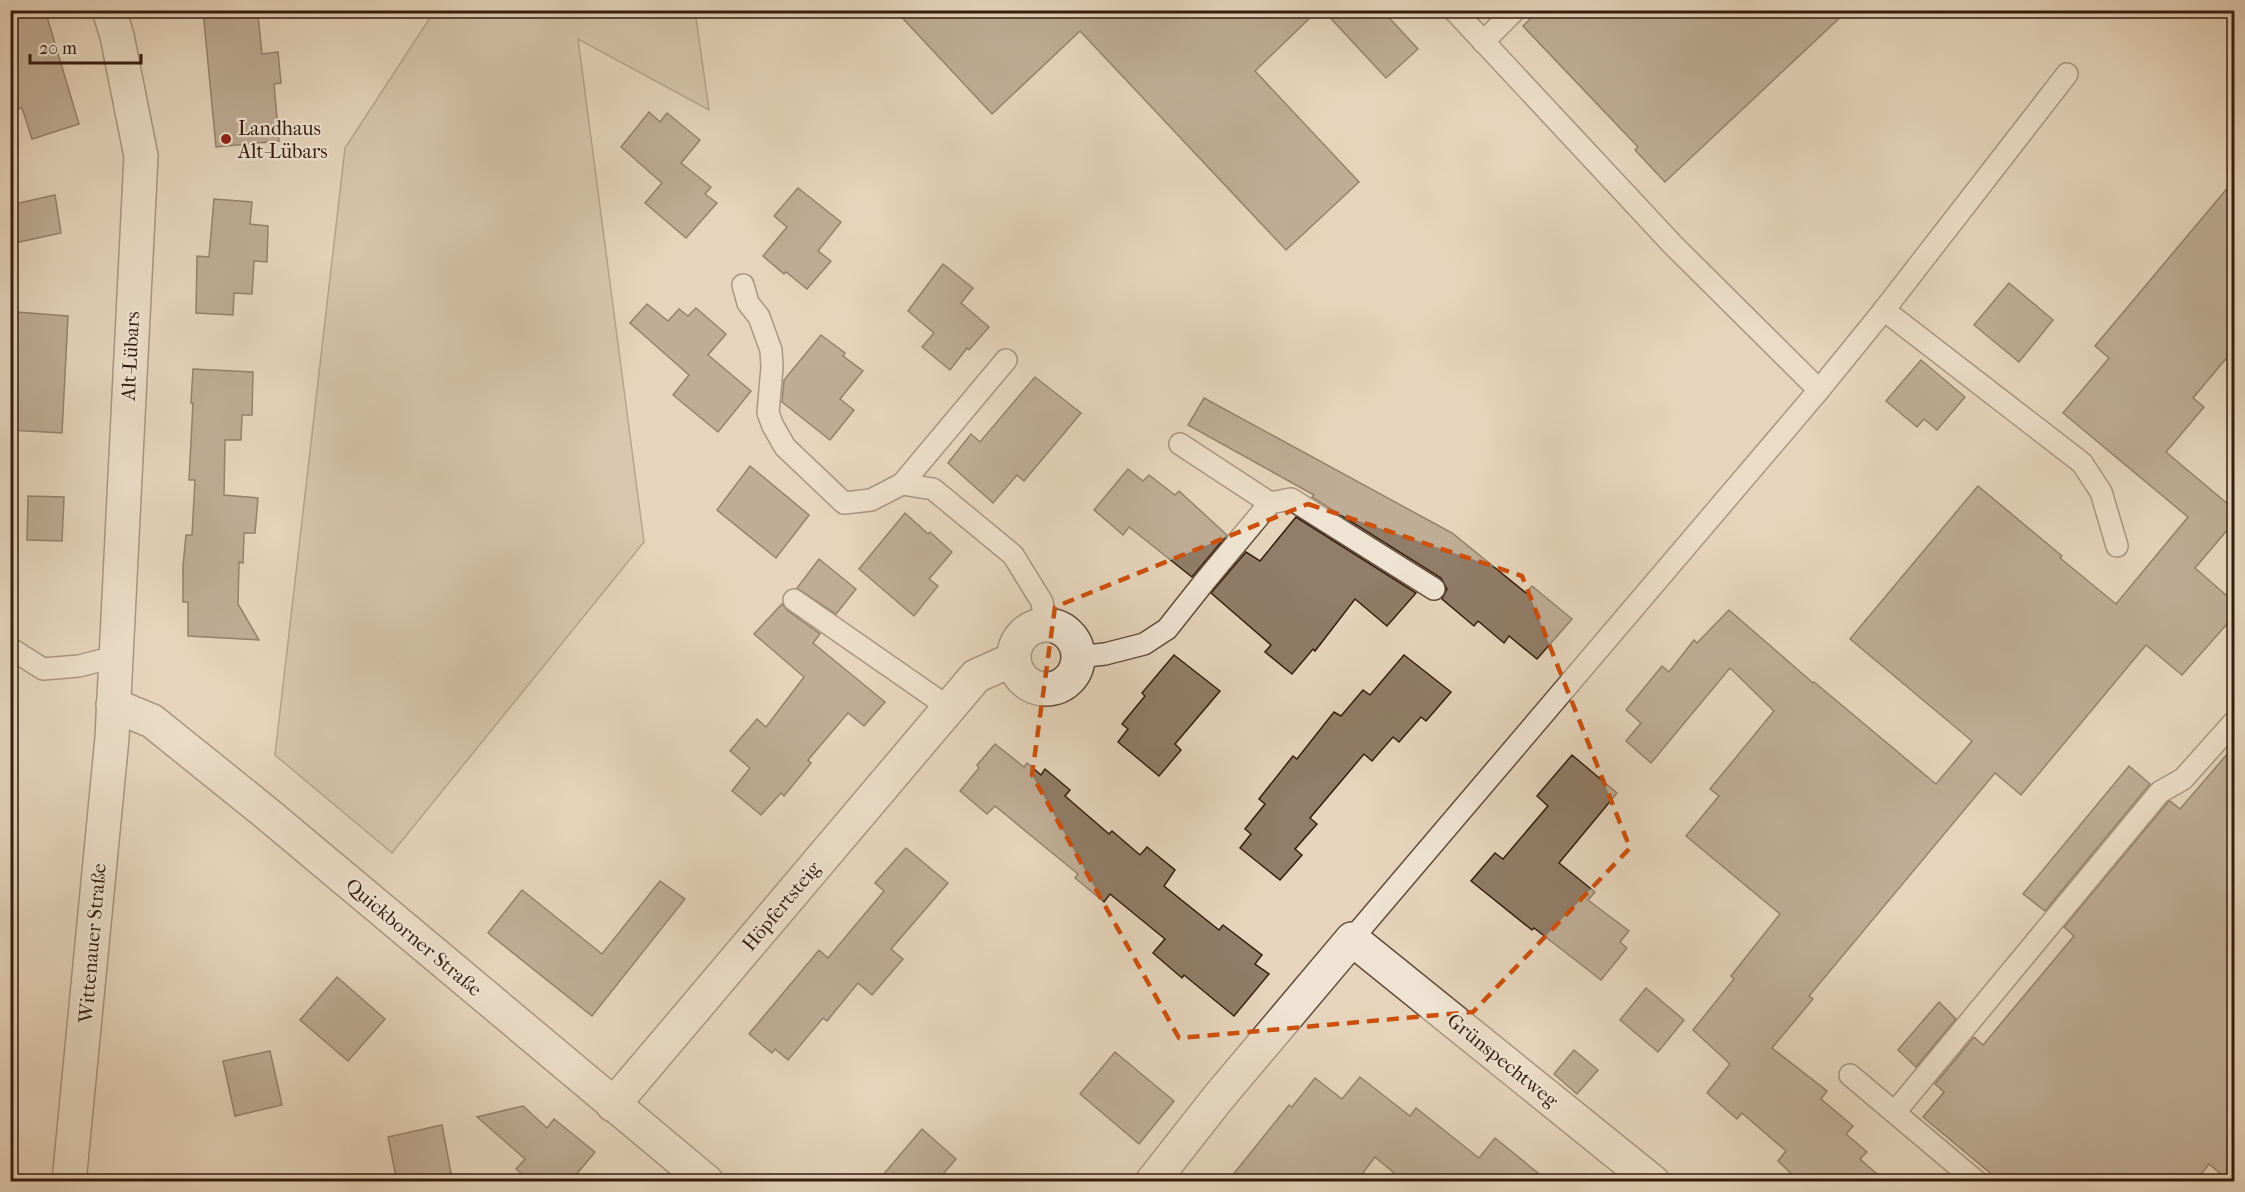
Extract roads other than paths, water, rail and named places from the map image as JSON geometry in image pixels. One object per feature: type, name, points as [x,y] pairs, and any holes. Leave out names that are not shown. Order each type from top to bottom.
[{"type":"street","name":"Alt-Lübars","points":[[109,10],[117,36],[141,156],[113,705]]},
{"type":"street","points":[[1045,625],[1055,626],[1072,638],[1076,648],[1075,668],[1070,677],[1052,688],[1031,685],[1016,669],[1014,659],[1019,639],[1035,627],[1045,625]]},
{"type":"street","name":"Höpfertsteig","points":[[613,1104],[948,707],[976,676],[1014,659]]},
{"type":"street","name":"Quickborner Straße","points":[[113,705],[152,721],[265,812],[707,1182]]},
{"type":"street","name":"Wittenauer Straße","points":[[69,1182],[110,762],[113,705]]},
{"type":"street","points":[[1152,1182],[1218,1098],[1352,939]]},
{"type":"street","name":"Grünspechtweg","points":[[1352,939],[1653,1182]]},
{"type":"lane","points":[[1454,10],[1673,245],[1819,390]]},
{"type":"lane","points":[[1483,42],[1515,10]]},
{"type":"lane","points":[[1352,939],[1819,390],[2067,74]]},
{"type":"lane","points":[[743,285],[748,303],[759,318],[771,350],[772,367],[768,413],[785,447],[844,503],[871,500],[902,484],[1006,360]]},
{"type":"lane","points":[[1884,310],[2082,463],[2101,492],[2117,546]]},
{"type":"lane","points":[[1180,444],[1270,503]]},
{"type":"lane","points":[[902,484],[933,489],[1013,555],[1042,602],[1045,625]]},
{"type":"lane","points":[[1077,657],[1105,654],[1144,644],[1167,629],[1270,503],[1291,499],[1434,589]]},
{"type":"lane","points":[[794,600],[948,707]]},
{"type":"lane","points":[[10,648],[43,669],[79,666],[114,657]]},
{"type":"lane","points":[[1895,1112],[2160,792],[2183,780],[2235,722]]},
{"type":"lane","points":[[1850,1075],[1977,1182]]},
{"type":"place","name":"Landhaus Alt-Lübars","points":[[226,139]]}]
